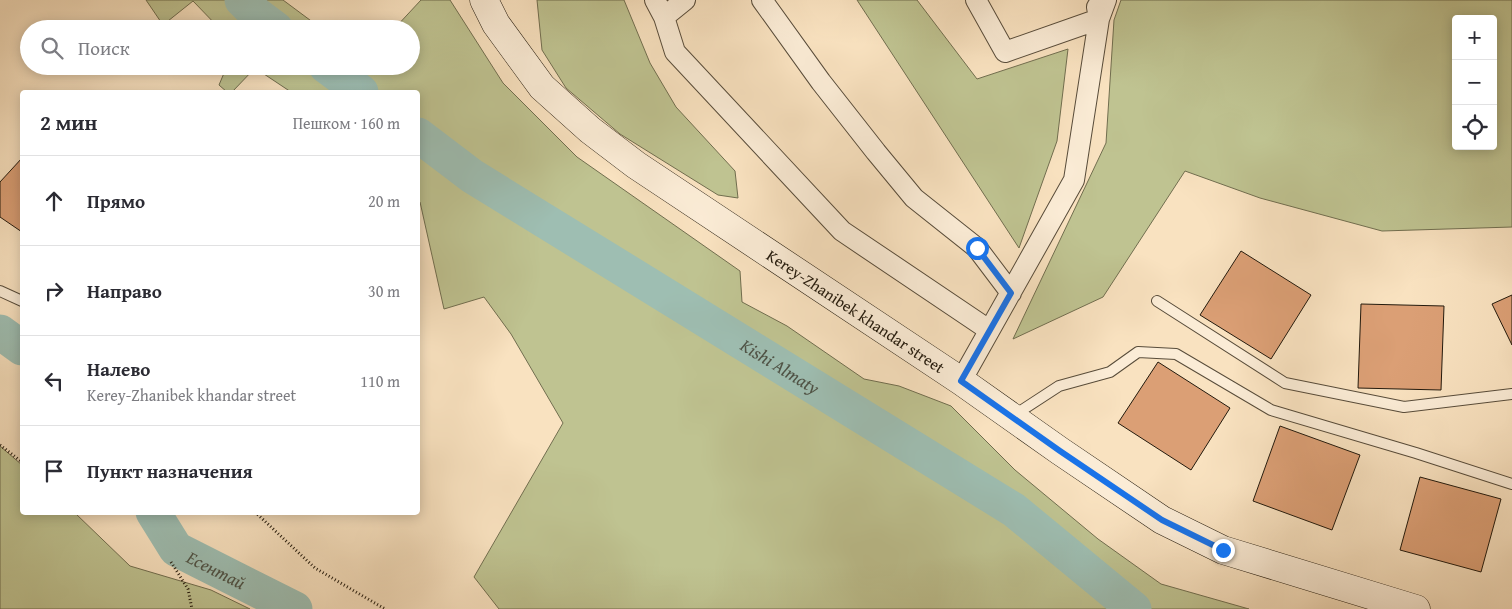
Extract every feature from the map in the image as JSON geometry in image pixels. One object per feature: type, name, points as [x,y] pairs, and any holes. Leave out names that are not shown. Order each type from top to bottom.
[{"type":"main road","name":"Kerey-Zhanibek khandar street","points":[[484,0],[496,24],[542,88],[590,130],[636,165],[961,381],[1162,520],[1223,550],[1416,609]]},
{"type":"street","points":[[685,0],[660,8],[675,52],[842,231],[989,330]]},
{"type":"street","points":[[762,0],[822,82],[914,198],[977,248],[1011,293]]},
{"type":"street","points":[[976,0],[1005,52],[1100,6]]},
{"type":"street","points":[[961,381],[1074,180],[1100,6]]},
{"type":"lane","points":[[0,291],[20,299]]},
{"type":"lane","points":[[1157,300],[1285,383],[1404,407],[1512,394]]},
{"type":"lane","points":[[1012,417],[1059,386],[1110,372],[1138,352],[1176,354],[1271,410],[1512,484]]},
{"type":"path","points":[[0,445],[20,460]]},
{"type":"path","points":[[258,515],[315,568],[385,609]]},
{"type":"path","points":[[171,562],[188,590],[192,609]]},
{"type":"green space","points":[[146,0],[283,0],[310,20],[211,20],[193,1],[169,20],[160,20]]},
{"type":"green space","points":[[421,0],[450,0],[503,83],[577,157],[740,271],[742,302],[787,326],[864,379],[899,386],[951,406],[1015,470],[1098,539],[1161,584],[1249,609],[499,609],[474,577],[563,423],[511,334],[484,297],[444,309],[420,202],[420,90],[288,90],[266,75],[420,75],[420,20],[402,20]]},
{"type":"green space","points":[[537,0],[624,0],[650,63],[676,107],[735,171],[738,198],[718,195],[620,134],[566,88],[542,50]]},
{"type":"green space","points":[[857,0],[917,0],[977,79],[1068,49],[1057,141],[1019,248]]},
{"type":"green space","points":[[1121,0],[1512,0],[1512,227],[1382,231],[1260,198],[1185,171],[1103,297],[1013,339],[1106,143],[1114,20]]},
{"type":"green space","points":[[223,75],[248,75],[234,90],[225,90],[219,85]]},
{"type":"green space","points":[[0,446],[20,463],[20,515],[77,515],[130,566],[211,590],[250,609],[0,609]]},
{"type":"building","points":[[20,160],[20,231],[0,217],[0,182]]},
{"type":"building","points":[[1241,251],[1311,295],[1271,359],[1200,315]]},
{"type":"building","points":[[1512,295],[1512,345],[1492,304]]},
{"type":"building","points":[[1361,304],[1444,306],[1441,390],[1358,388]]},
{"type":"building","points":[[1158,362],[1230,408],[1191,470],[1118,423]]},
{"type":"building","points":[[1280,426],[1360,455],[1332,530],[1253,501]]},
{"type":"building","points":[[1420,477],[1501,499],[1481,572],[1400,550]]},
{"type":"waterway","name":"Kіshі Almaty","points":[[242,0],[264,20]]},
{"type":"waterway","name":"Kіshі Almaty","points":[[338,75],[358,90]]},
{"type":"waterway","name":"Kіshі Almaty","points":[[420,137],[472,176],[1014,510],[1134,609]]},
{"type":"waterway","name":"Есентай","points":[[0,332],[20,347]]},
{"type":"waterway","name":"Есентай","points":[[155,515],[176,549],[295,609]]},
{"type":"route","points":[[977,248],[1011,293],[961,381],[1162,520],[1223,550]]}]
